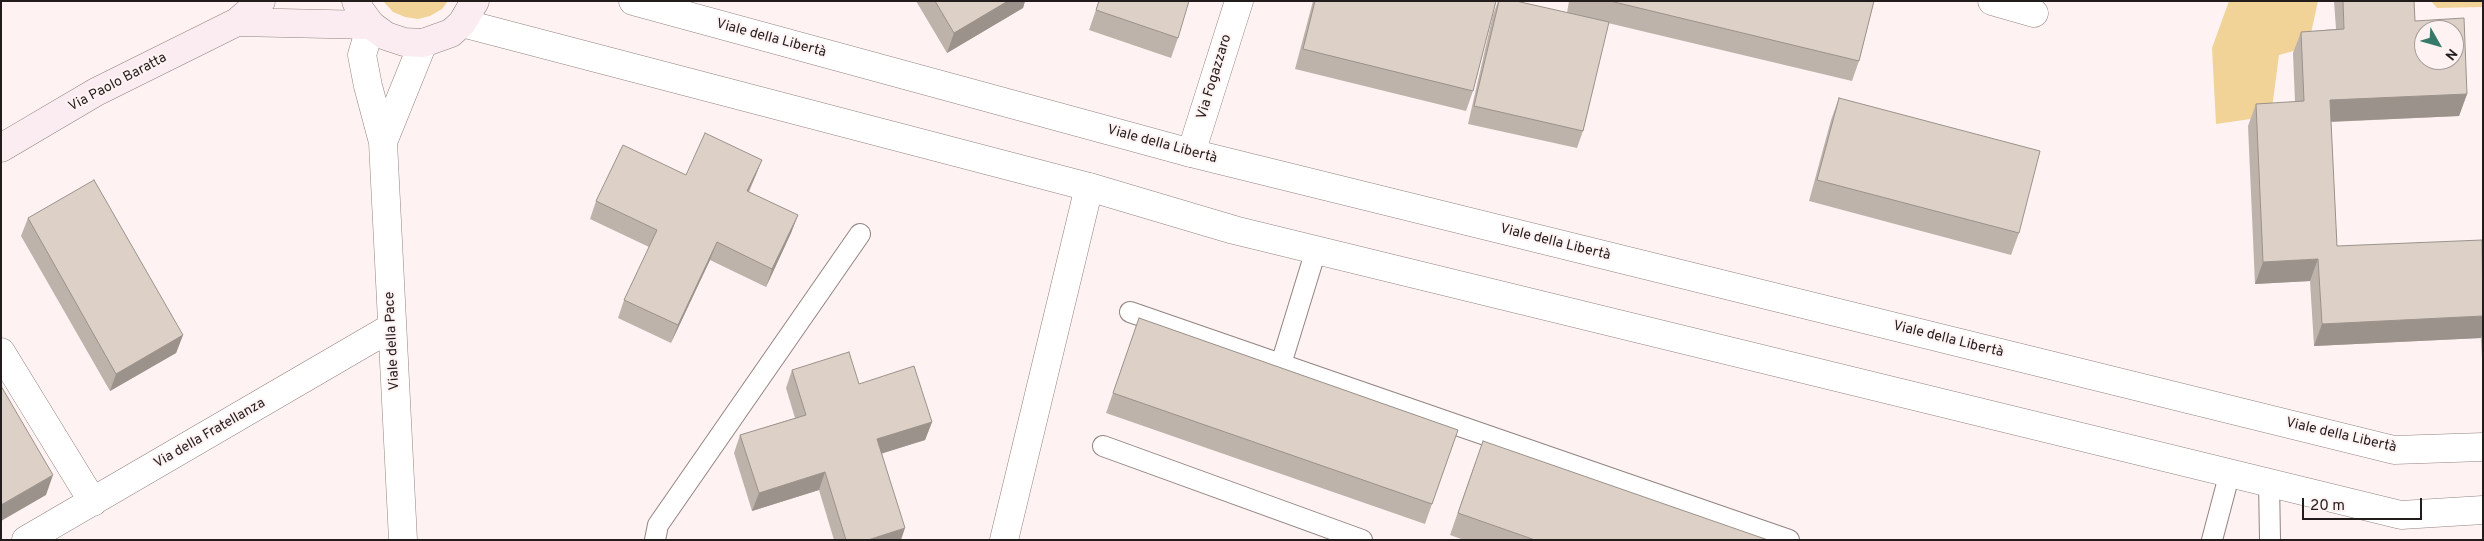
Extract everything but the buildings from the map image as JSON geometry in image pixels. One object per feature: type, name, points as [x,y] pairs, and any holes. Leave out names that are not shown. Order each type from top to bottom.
[{"type":"main road","name":"Via Paolo Baratta","points":[[1,148],[96,92],[237,22],[261,1]]},
{"type":"main road","points":[[356,1],[371,25],[386,36],[404,42],[423,43],[451,33],[469,12]]},
{"type":"main road","name":"Via Paolo Baratta","points":[[237,22],[371,25]]},
{"type":"street","name":"Viale della Libertà","points":[[633,1],[1191,154],[2394,450],[2483,447]]},
{"type":"street","name":"Via Fogazzaro","points":[[1191,154],[1239,1]]},
{"type":"street","points":[[1992,1],[2034,13]]},
{"type":"street","points":[[469,12],[1089,187],[1234,230],[2269,481],[2401,515],[2483,510]]},
{"type":"street","name":"Viale della Pace","points":[[371,25],[362,55],[383,142],[402,540]]},
{"type":"street","name":"Viale della Pace","points":[[383,142],[423,43]]},
{"type":"street","points":[[1004,540],[1089,187]]},
{"type":"street","name":"Via della Fratellanza","points":[[26,540],[392,327]]},
{"type":"street","points":[[1,352],[93,502]]},
{"type":"lane","points":[[655,540],[658,525],[860,234]]},
{"type":"lane","points":[[1282,364],[1316,250]]},
{"type":"lane","points":[[1130,312],[1789,540]]},
{"type":"lane","points":[[1103,446],[1362,540]]},
{"type":"lane","points":[[2212,540],[2230,472]]},
{"type":"lane","points":[[2269,481],[2270,540]]},
{"type":"shaded area","points":[[383,1],[448,1],[442,9],[430,16],[418,19],[405,17],[393,12]]},
{"type":"shaded area","points":[[2229,1],[2318,1],[2308,47],[2279,55],[2271,116],[2216,124],[2212,48]]},
{"type":"shaded area","points":[[2431,1],[2483,1],[2483,7],[2437,8]]}]
